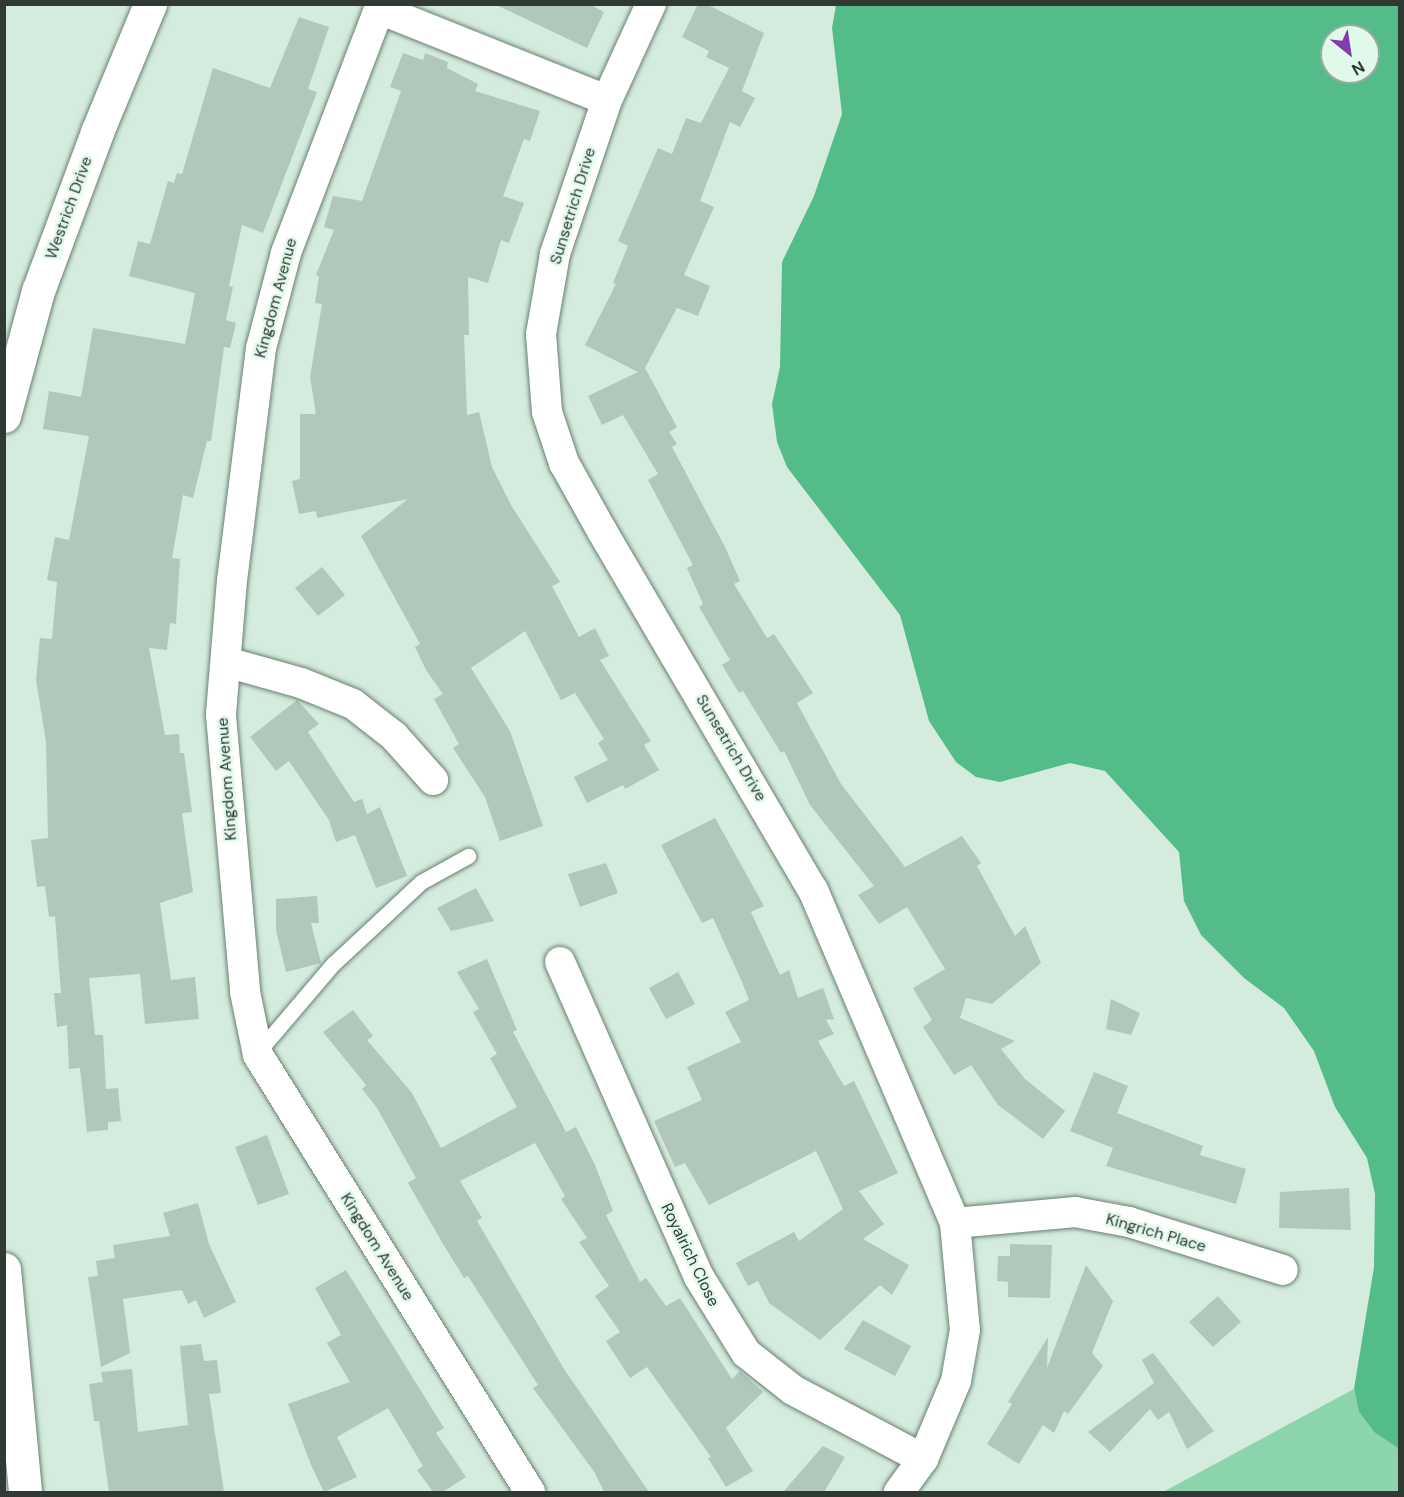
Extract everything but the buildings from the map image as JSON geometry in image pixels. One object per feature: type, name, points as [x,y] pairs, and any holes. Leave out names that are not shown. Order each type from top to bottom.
[{"type":"street","name":"Westrich Drive","points":[[4,416],[38,291],[97,132],[150,4]]},
{"type":"street","name":"Sunsetrich Drive","points":[[651,4],[607,100],[555,254],[541,334],[547,412],[564,463],[813,890],[955,1223],[965,1330],[956,1381],[923,1459],[899,1492]]},
{"type":"street","name":"Kingdom Avenue","points":[[530,1492],[258,1052],[245,992],[221,715],[232,580],[261,348],[286,253],[380,7],[607,100]]},
{"type":"street","points":[[226,662],[301,683],[353,704],[394,736],[433,780]]},
{"type":"street","name":"Royalrich Close","points":[[560,962],[699,1277],[746,1353],[793,1390],[923,1459]]},
{"type":"street","name":"Kingrich Place","points":[[955,1223],[1075,1212],[1129,1222],[1282,1270]]},
{"type":"street","points":[[4,1269],[25,1492]]},
{"type":"lane","points":[[258,1052],[349,949],[421,882],[468,856]]},
{"type":"green space","points":[[836,5],[1399,5],[1399,1449],[1374,1432],[1359,1412],[1354,1389],[1374,1267],[1375,1194],[1367,1158],[1335,1107],[1314,1051],[1284,1008],[1244,978],[1201,935],[1184,901],[1179,852],[1105,771],[1070,763],[1000,782],[976,777],[956,762],[929,721],[900,615],[787,467],[777,442],[772,404],[780,367],[782,262],[814,196],[842,114],[832,28]]},
{"type":"green space","points":[[1354,1389],[1359,1412],[1374,1432],[1399,1449],[1399,1492],[1163,1492]]}]
